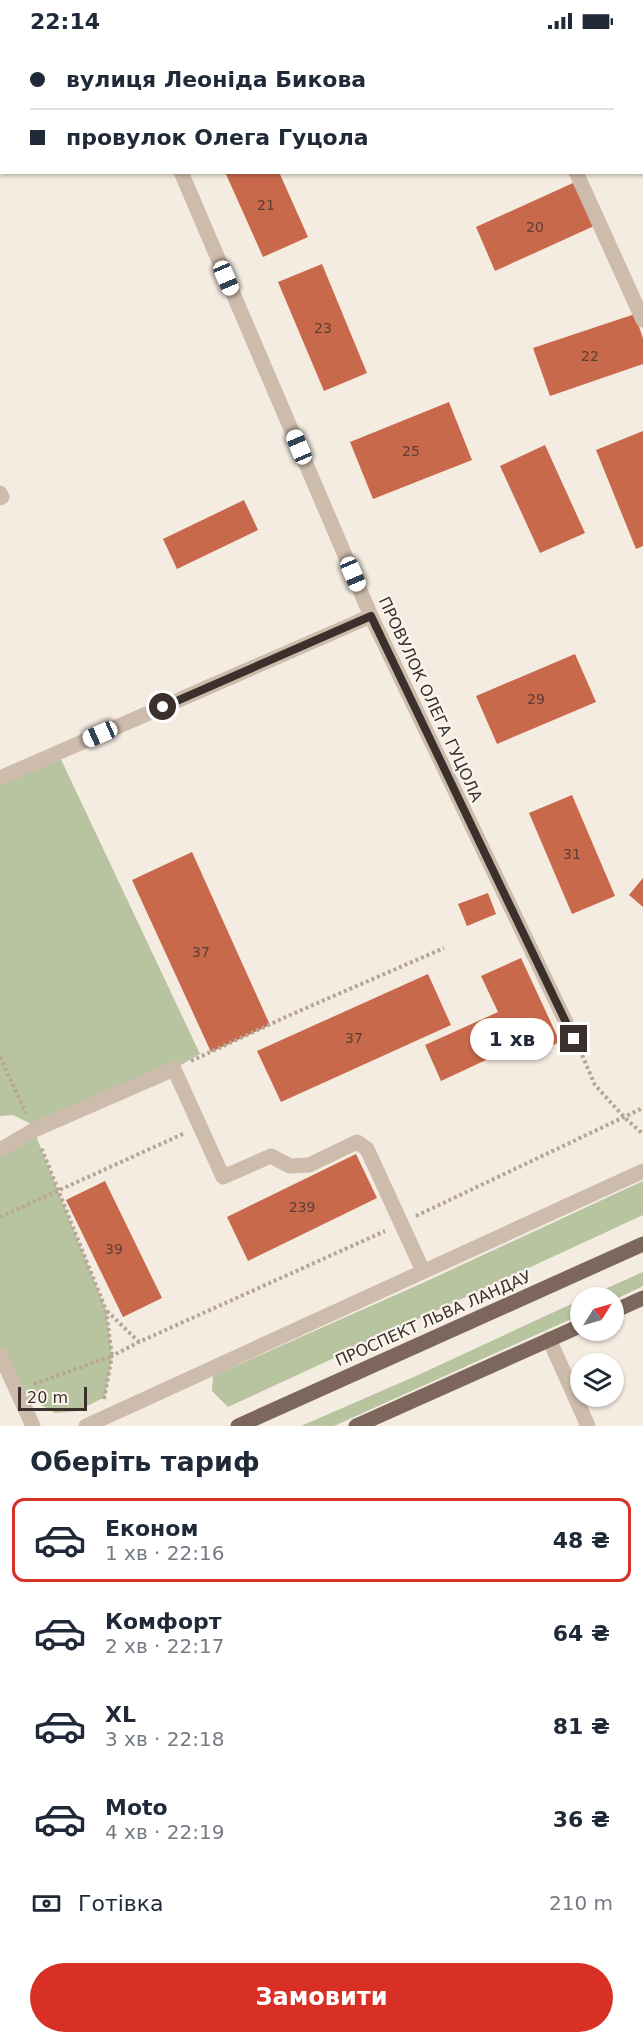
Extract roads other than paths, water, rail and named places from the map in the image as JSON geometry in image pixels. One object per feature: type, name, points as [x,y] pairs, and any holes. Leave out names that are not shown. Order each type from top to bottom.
[{"type":"main road","name":"ПРОСПЕКТ ЛЬВА ЛАНДАУ","points":[[238,1426],[643,1244]]},
{"type":"main road","points":[[624,1307],[643,1298]]},
{"type":"main road","points":[[356,1426],[570,1331]]},
{"type":"street","name":"ПРОВУЛОК ОЛЕГА ГУЦОЛА","points":[[182,174],[371,616],[574,1039]]},
{"type":"street","points":[[577,174],[643,321]]},
{"type":"street","points":[[0,493],[2,497],[0,498]]},
{"type":"street","points":[[0,778],[371,616]]},
{"type":"street","points":[[0,1150],[34,1131],[174,1069],[223,1177],[271,1156],[290,1166],[309,1165],[357,1142],[367,1149],[423,1271]]},
{"type":"street","points":[[86,1426],[643,1171]]},
{"type":"street","points":[[549,1340],[588,1426]]},
{"type":"street","points":[[0,1354],[33,1426]]}]
